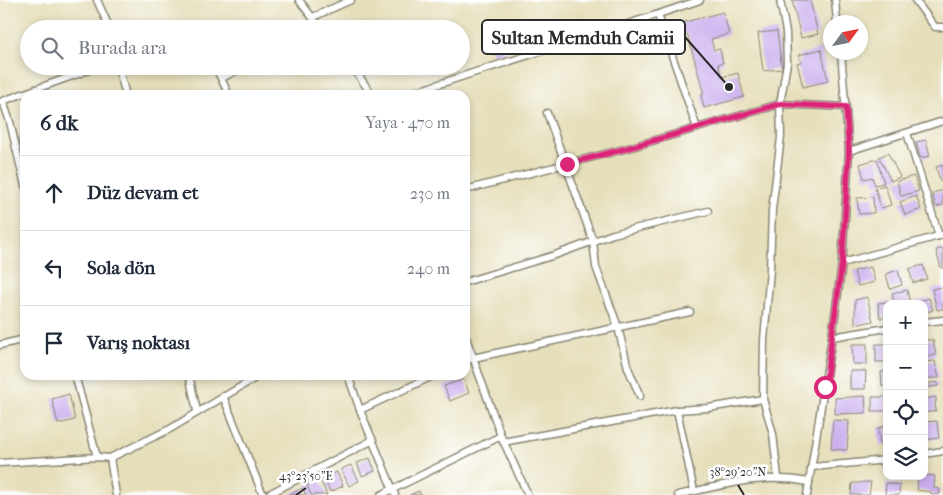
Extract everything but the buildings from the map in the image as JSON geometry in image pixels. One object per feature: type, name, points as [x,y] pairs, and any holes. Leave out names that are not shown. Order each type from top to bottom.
[{"type":"street","points":[[97,0],[106,20]]},
{"type":"street","points":[[299,0],[315,20]]},
{"type":"street","points":[[313,17],[351,0]]},
{"type":"street","points":[[470,73],[527,57],[700,0]]},
{"type":"street","points":[[778,478],[773,434],[763,400],[764,340],[770,270],[772,210],[781,136],[780,104],[787,64],[786,32],[780,0]]},
{"type":"street","points":[[835,0],[837,15]]},
{"type":"street","points":[[915,0],[935,27],[943,27]]},
{"type":"street","points":[[658,15],[697,128]]},
{"type":"street","points":[[807,495],[842,263],[849,151],[842,60]]},
{"type":"street","points":[[35,90],[76,75]]},
{"type":"street","points":[[120,75],[125,90]]},
{"type":"street","points":[[220,75],[227,90]]},
{"type":"street","points":[[222,78],[228,75]]},
{"type":"street","points":[[358,75],[369,90]]},
{"type":"street","points":[[421,90],[464,75]]},
{"type":"street","points":[[20,95],[2,102],[10,122],[20,165]]},
{"type":"street","points":[[470,189],[567,164],[780,104],[846,107]]},
{"type":"street","points":[[547,113],[594,241],[596,266],[618,327],[628,368],[640,396]]},
{"type":"street","points":[[849,151],[943,120]]},
{"type":"street","points":[[842,263],[941,236],[907,133]]},
{"type":"street","points":[[470,280],[613,234],[708,211]]},
{"type":"street","points":[[470,359],[690,312]]},
{"type":"street","points":[[928,322],[943,320]]},
{"type":"street","points":[[832,337],[883,329]]},
{"type":"street","points":[[0,345],[20,340]]},
{"type":"street","points":[[470,349],[502,439],[528,495]]},
{"type":"street","points":[[76,380],[98,457]]},
{"type":"street","points":[[190,380],[197,411]]},
{"type":"street","points":[[0,463],[98,457],[110,458],[170,429],[251,380]]},
{"type":"street","points":[[350,380],[394,492]]},
{"type":"street","points":[[360,410],[424,380]]},
{"type":"street","points":[[223,396],[263,495]]},
{"type":"street","points":[[381,495],[394,492],[502,439],[677,410],[708,408],[763,400]]},
{"type":"street","points":[[677,410],[694,492]]},
{"type":"street","points":[[266,495],[374,440]]},
{"type":"street","points":[[928,453],[943,451]]},
{"type":"street","points":[[110,458],[116,495]]},
{"type":"street","points":[[812,467],[883,460]]},
{"type":"street","points":[[678,495],[759,478],[788,478],[809,482]]},
{"type":"place","name":"Sultan Memduh Camii","points":[[729,87]]},
{"type":"route","points":[[567,164],[780,104],[846,107],[849,151],[842,263],[825,387]]}]
